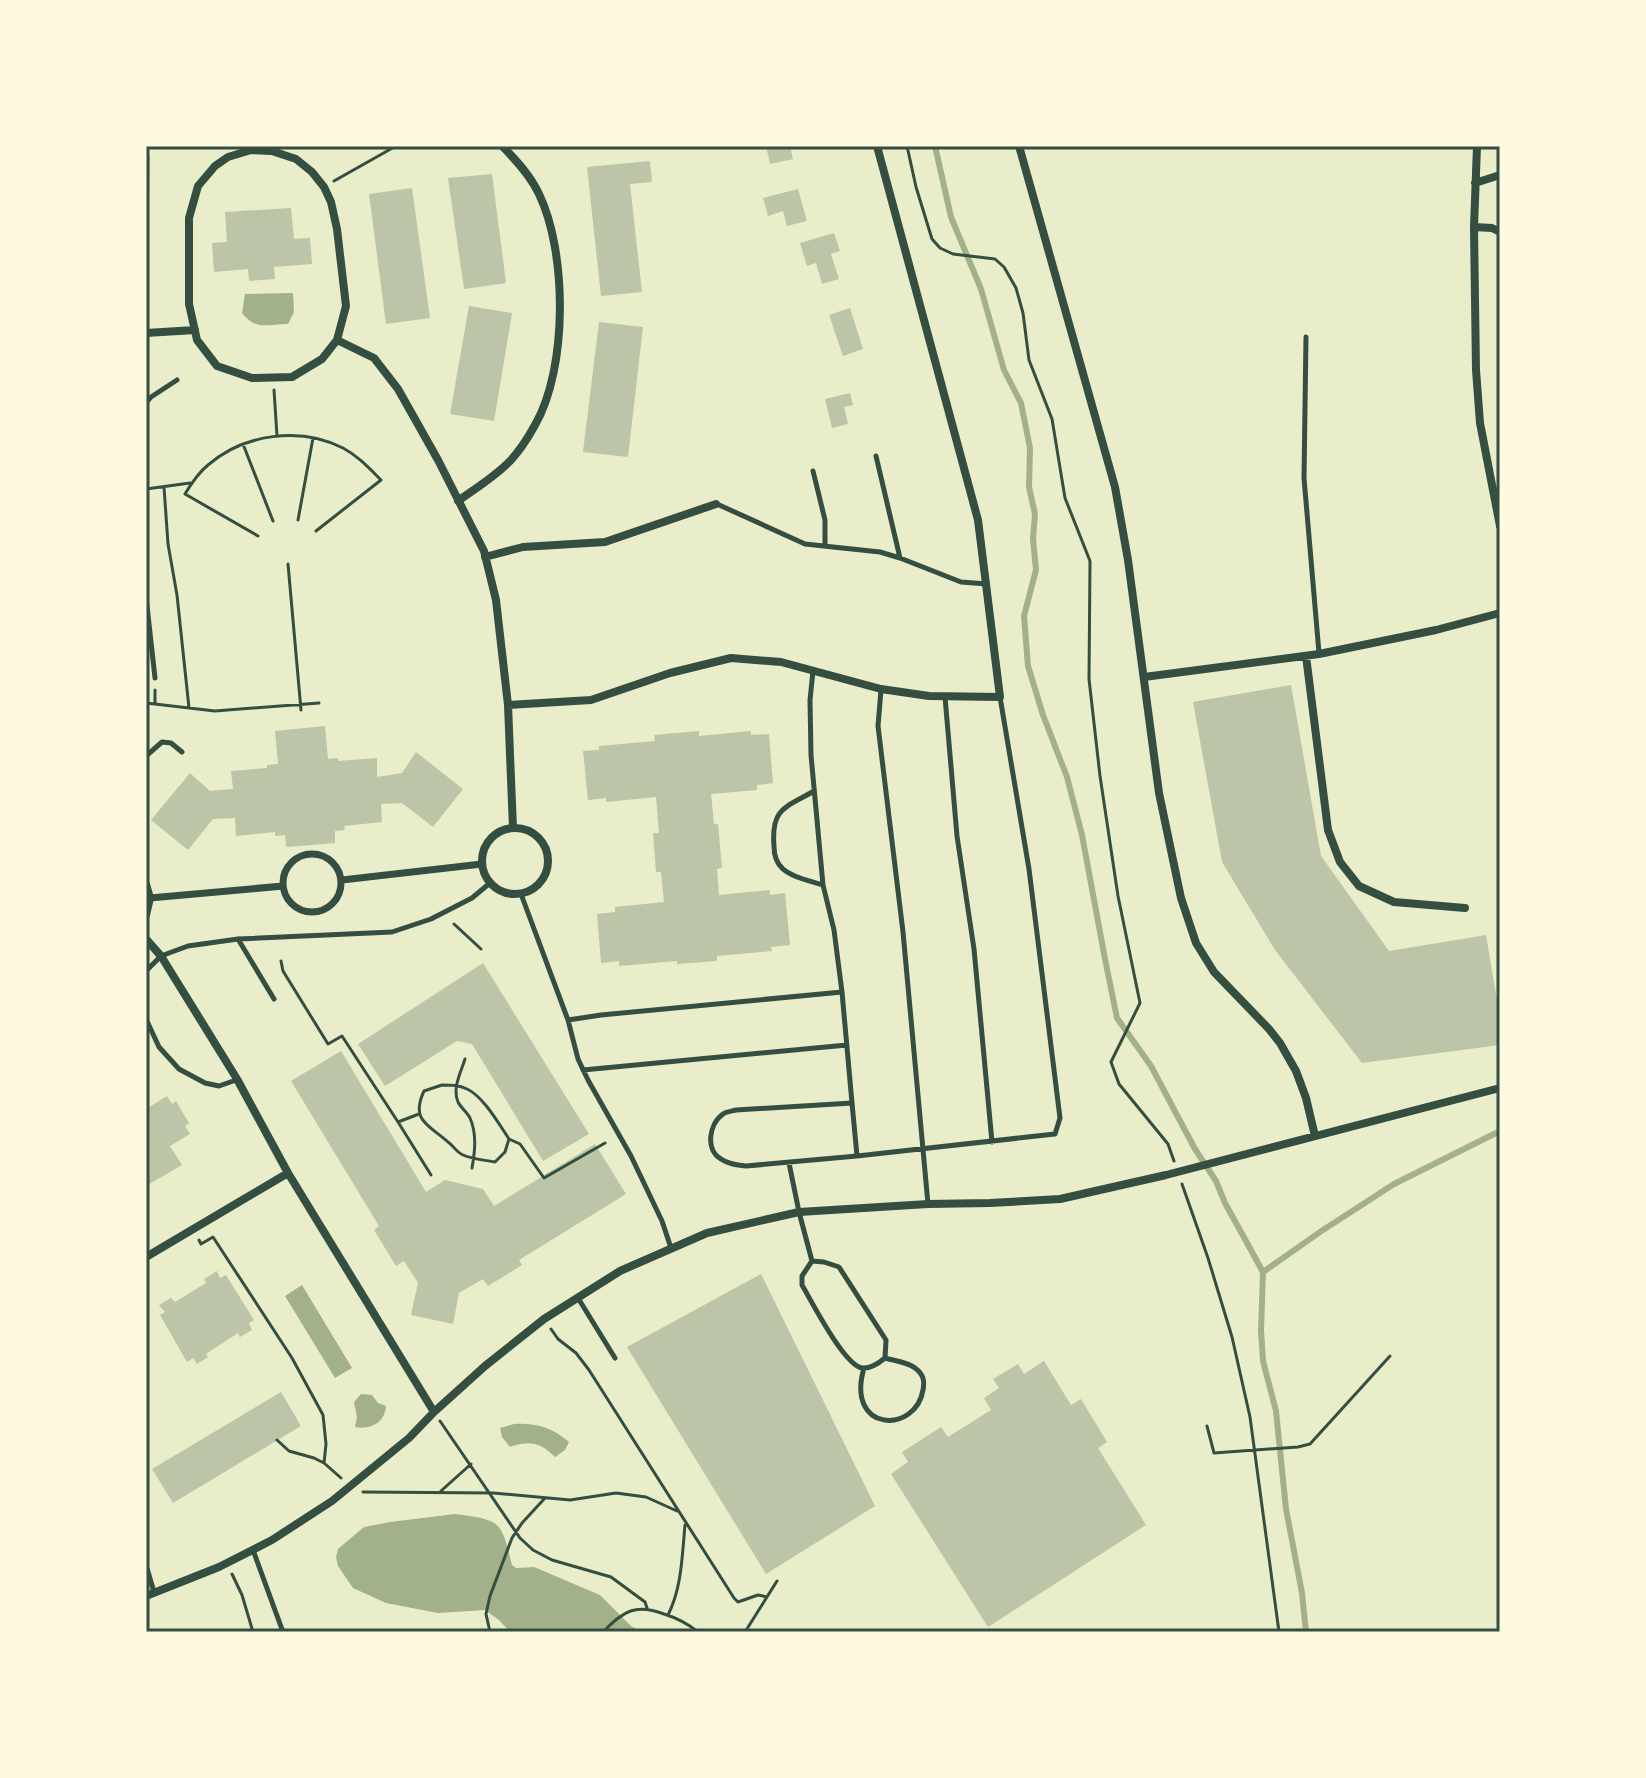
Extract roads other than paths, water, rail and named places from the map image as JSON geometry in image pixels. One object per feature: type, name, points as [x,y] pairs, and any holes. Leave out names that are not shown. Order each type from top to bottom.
[{"type":"street","points":[[458,501],[512,459],[537,423],[552,380],[558,348],[560,304],[552,232],[539,193],[518,161],[502,146]]},
{"type":"street","points":[[508,705],[591,700],[670,673],[731,658],[781,662],[881,689],[929,696],[1000,697],[978,520],[877,146]]},
{"type":"street","points":[[1019,146],[1115,487],[1128,560],[1159,793],[1181,898],[1196,943],[1214,972],[1280,1043],[1296,1071],[1315,1136]]},
{"type":"street","points":[[1477,146],[1474,227],[1477,383],[1480,423],[1500,526]]},
{"type":"street","points":[[251,150],[272,151],[296,159],[312,172],[331,202],[346,306],[337,340],[322,359],[292,377],[252,378],[217,366],[197,340],[195,330],[189,304],[189,218],[198,186],[215,166],[228,157],[251,150]]},
{"type":"street","points":[[1475,183],[1500,175]]},
{"type":"street","points":[[1474,227],[1492,228],[1500,232]]},
{"type":"street","points":[[146,333],[195,330]]},
{"type":"street","points":[[337,340],[374,358],[398,389],[438,460],[485,557],[496,600],[508,705],[513,828]]},
{"type":"street","points":[[485,557],[523,547],[605,542],[716,504]]},
{"type":"street","points":[[1144,677],[1319,654],[1436,630],[1500,613]]},
{"type":"street","points":[[1306,656],[1328,830],[1340,862],[1359,886],[1394,902],[1465,908]]},
{"type":"street","points":[[513,828],[534,834],[546,851],[548,862],[540,883],[521,894],[499,891],[484,874],[482,864],[482,853],[487,844],[503,830],[513,828]]},
{"type":"street","points":[[309,854],[319,854],[333,862],[342,880],[341,890],[333,905],[314,913],[304,912],[291,904],[283,886],[285,871],[291,863],[309,854]]},
{"type":"street","points":[[342,880],[482,864]]},
{"type":"street","points":[[146,884],[150,898],[146,915]]},
{"type":"street","points":[[150,898],[283,886]]},
{"type":"street","points":[[146,939],[161,956],[237,1079],[288,1173],[434,1412]]},
{"type":"street","points":[[150,1594],[227,1563],[272,1540],[348,1488],[409,1438],[485,1366],[544,1319],[620,1271],[707,1233],[799,1212],[1060,1199],[1166,1175],[1500,1088]]},
{"type":"street","points":[[146,1257],[288,1173]]},
{"type":"lane","points":[[1306,337],[1304,478],[1319,654]]},
{"type":"lane","points":[[146,403],[177,380]]},
{"type":"lane","points":[[876,456],[900,558]]},
{"type":"lane","points":[[813,471],[825,520],[825,546]]},
{"type":"lane","points":[[716,504],[805,544],[880,552],[961,582],[987,584]]},
{"type":"lane","points":[[146,597],[155,678]]},
{"type":"lane","points":[[813,670],[810,724],[814,791],[823,885],[834,930],[842,992],[857,1156]]},
{"type":"lane","points":[[881,689],[878,726],[903,932],[928,1204]]},
{"type":"lane","points":[[945,697],[957,836],[974,949],[992,1142]]},
{"type":"lane","points":[[852,1103],[725,1113],[710,1135],[711,1147],[718,1158],[730,1164],[746,1166],[1055,1134],[1060,1118],[1029,869],[1000,697]]},
{"type":"lane","points":[[146,756],[162,742],[171,743],[182,752]]},
{"type":"lane","points":[[814,791],[784,808],[776,817],[773,827],[774,852],[785,871],[823,885]]},
{"type":"lane","points":[[146,971],[161,956],[188,946],[238,939],[392,932],[431,919],[472,898],[490,883]]},
{"type":"lane","points":[[521,894],[568,1020],[578,1059],[631,1156],[662,1221],[671,1248]]},
{"type":"lane","points":[[238,939],[274,999]]},
{"type":"lane","points":[[568,1020],[842,992]]},
{"type":"lane","points":[[146,1019],[159,1047],[179,1069],[205,1083],[219,1086],[237,1079]]},
{"type":"lane","points":[[583,1070],[847,1045]]},
{"type":"lane","points":[[789,1163],[812,1261],[802,1276],[802,1285],[852,1364],[864,1368],[877,1365],[885,1358],[886,1340],[839,1267],[812,1261]]},
{"type":"lane","points":[[578,1298],[615,1358]]},
{"type":"lane","points":[[864,1368],[860,1397],[868,1413],[890,1421],[904,1417],[916,1408],[921,1398],[924,1377],[915,1368],[885,1358]]},
{"type":"lane","points":[[253,1549],[283,1632]]},
{"type":"lane","points":[[146,1565],[150,1594]]},
{"type":"waterway","points":[[935,146],[951,217],[981,289],[1004,370],[1021,403],[1030,448],[1029,487],[1035,514],[1033,539],[1036,570],[1024,616],[1028,666],[1067,777],[1082,835],[1117,1018],[1151,1066],[1263,1272],[1263,1361],[1276,1411],[1286,1509],[1306,1632]]},
{"type":"waterway","points":[[1263,1272],[1394,1184],[1500,1131]]}]
